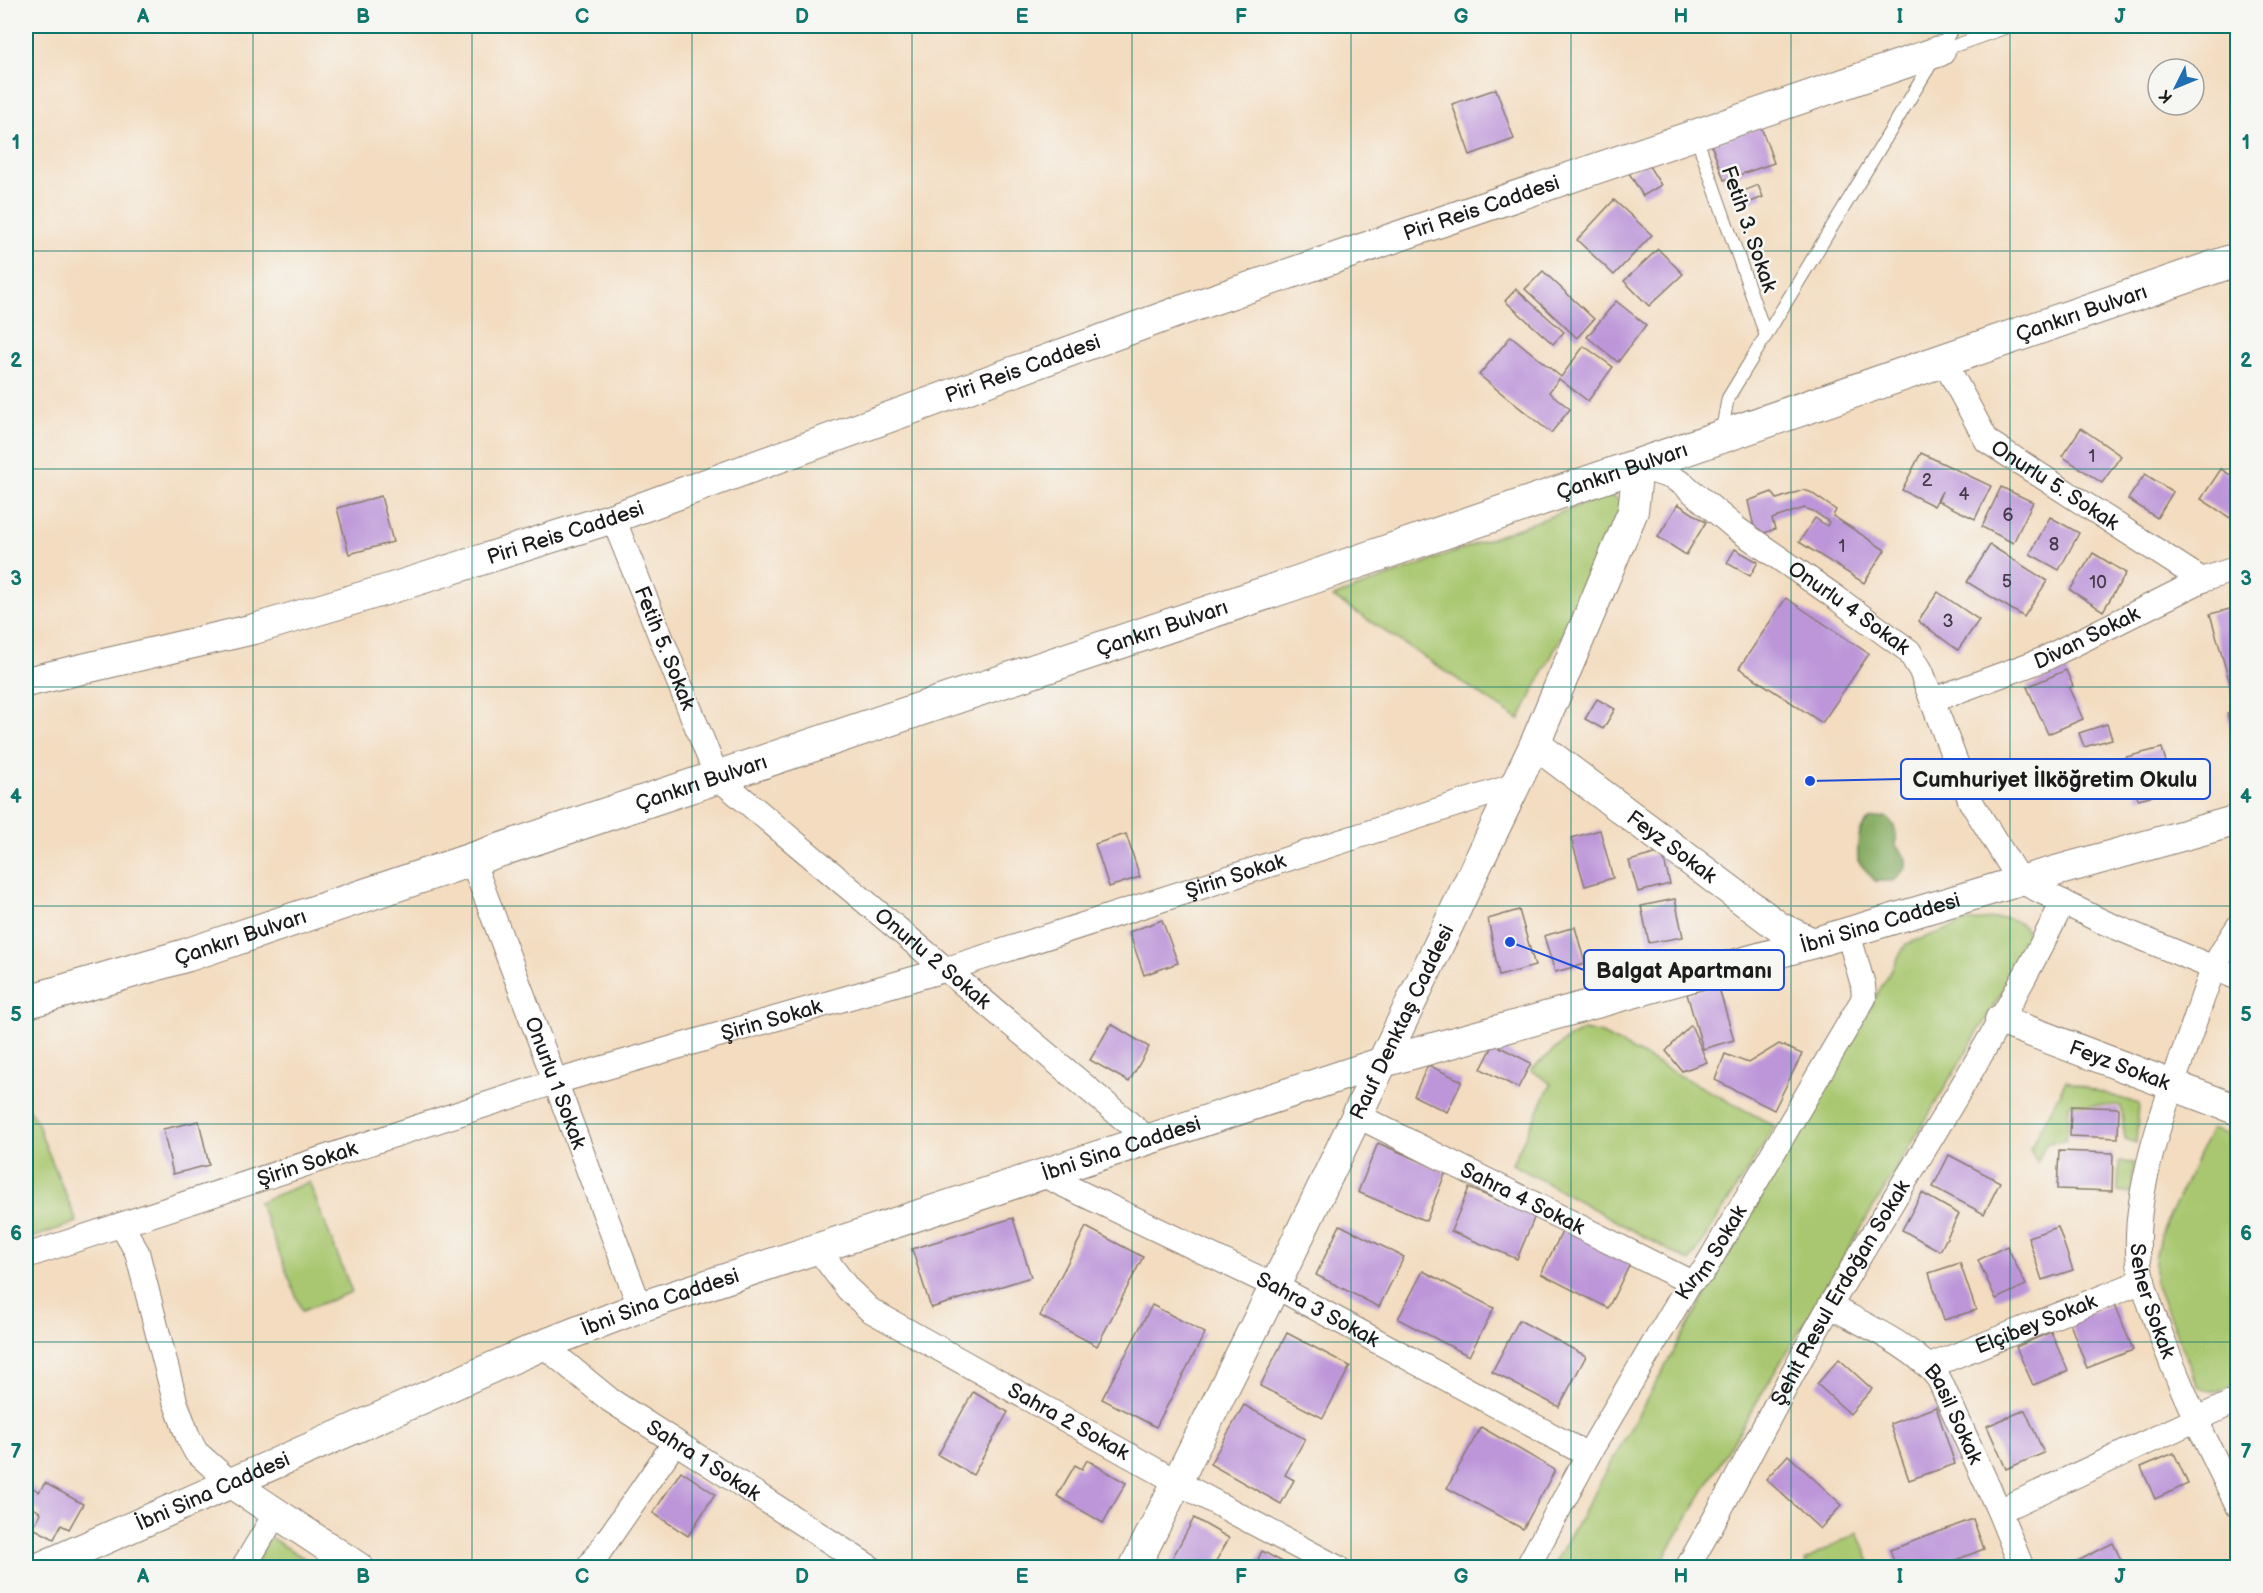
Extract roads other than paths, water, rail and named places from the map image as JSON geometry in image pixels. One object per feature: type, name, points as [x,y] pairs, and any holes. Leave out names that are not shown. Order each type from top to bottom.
[{"type":"main road","name":"Çankırı Bulvarı","points":[[26,1002],[187,955],[471,860],[1721,438],[2238,259]]},
{"type":"main road","name":"Çankırı Bulvarı","points":[[26,990],[83,986]]},
{"type":"street","name":"Piri Reis Caddesi","points":[[26,682],[254,629],[613,518],[1180,311],[1940,51]]},
{"type":"street","name":"Onurlu 5. Sokak","points":[[1944,361],[1988,441],[2202,580]]},
{"type":"street","name":"Onurlu 4 Sokak","points":[[1638,466],[1671,477],[1683,484],[1737,529],[1909,651],[1921,671],[1933,700],[1971,802],[2020,881]]},
{"type":"street","name":"Rauf Denktaş Caddesi","points":[[1134,1568],[1358,1116],[1535,744],[1633,511],[1638,466]]},
{"type":"street","name":"Fetih 5. Sokak","points":[[613,518],[717,777]]},
{"type":"street","name":"Divan Sokak","points":[[1933,700],[2042,660],[2202,580],[2238,568]]},
{"type":"street","name":"Feyz Sokak","points":[[1535,744],[1779,927],[1813,943]]},
{"type":"street","name":"Onurlu 2 Sokak","points":[[717,777],[1149,1140]]},
{"type":"street","name":"Şirin Sokak","points":[[26,1256],[555,1083],[944,970],[1516,784]]},
{"type":"street","name":"İbni Sina Caddesi","points":[[39,1568],[543,1345],[640,1307],[1383,1062],[1813,943],[2020,881],[2238,820]]},
{"type":"street","name":"Onurlu 1 Sokak","points":[[471,860],[640,1307]]},
{"type":"street","points":[[2020,881],[2101,921],[2238,978]]},
{"type":"street","name":"Şehit Resul Erdoğan Sokak","points":[[1693,1564],[1830,1306],[2000,1020],[2063,902]]},
{"type":"street","name":"Seher Sokak","points":[[2238,927],[2214,968],[2172,1086],[2143,1194],[2139,1241],[2139,1262],[2143,1281],[2165,1345],[2195,1420],[2238,1506]]},
{"type":"street","name":"Kırım Sokak","points":[[1527,1568],[1587,1455],[1690,1282],[1703,1272],[1864,998],[1863,985],[1848,933]]},
{"type":"street","name":"Feyz Sokak","points":[[2000,1020],[2238,1110]]},
{"type":"street","name":"Sahra 4 Sokak","points":[[1358,1116],[1690,1282]]},
{"type":"street","name":"Sahra 3 Sokak","points":[[1043,1175],[1275,1286],[1587,1455]]},
{"type":"street","points":[[122,1226],[137,1252],[175,1401],[196,1452],[231,1484],[359,1568]]},
{"type":"street","name":"Sahra 2 Sokak","points":[[818,1249],[848,1290],[870,1311],[1177,1482],[1338,1568]]},
{"type":"street","name":"Elçibey Sokak","points":[[1930,1366],[2143,1281]]},
{"type":"street","name":"Basil Sokak","points":[[1830,1306],[1930,1366],[1945,1388],[2000,1511],[2022,1568]]},
{"type":"street","name":"Sahra 1 Sokak","points":[[543,1345],[610,1400],[871,1568]]},
{"type":"street","points":[[2000,1511],[2238,1400]]},
{"type":"street","points":[[588,1568],[675,1443]]},
{"type":"street","points":[[243,1568],[276,1513]]},
{"type":"lane","points":[[1721,438],[1728,398],[1954,26]]},
{"type":"lane","name":"Piri Reis Caddesi","points":[[1940,51],[2010,26]]},
{"type":"lane","name":"Fetih 3. Sokak","points":[[1696,134],[1766,336]]},
{"type":"place","name":"Cumhuriyet İlköğretim Okulu","points":[[1810,781]]},
{"type":"place","name":"Balgat Apartmanı","points":[[1510,942]]}]
